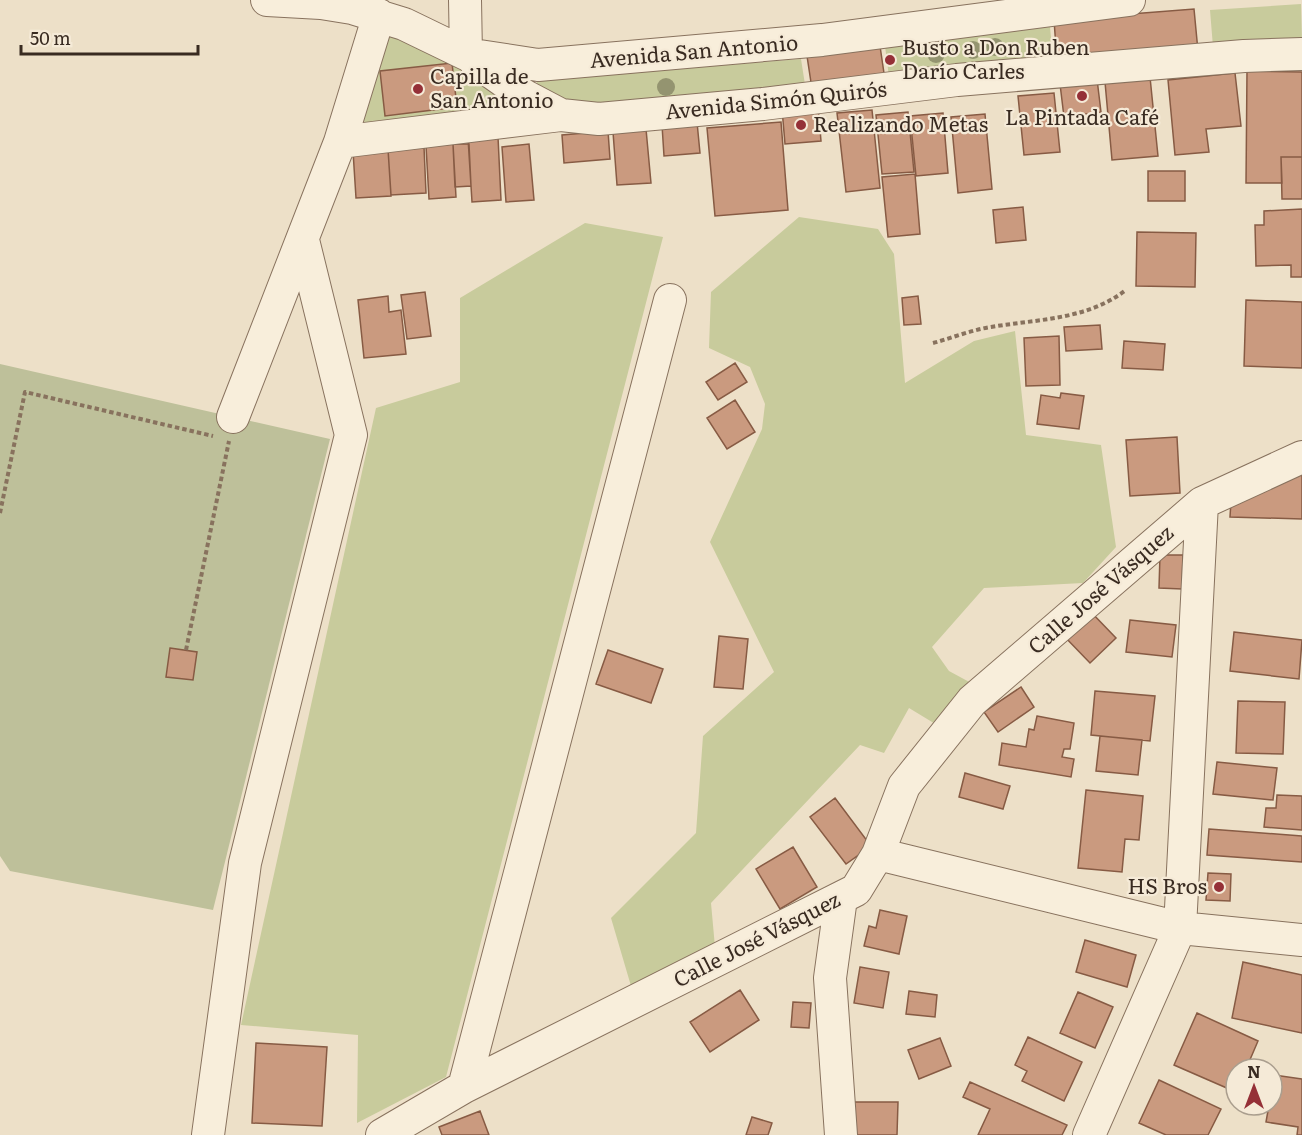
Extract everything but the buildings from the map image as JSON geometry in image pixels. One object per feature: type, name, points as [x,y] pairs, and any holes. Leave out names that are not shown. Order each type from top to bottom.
[{"type":"street","name":"Avenida San Antonio","points":[[267,0],[321,3],[379,15],[425,32],[466,54],[538,65],[822,40],[1129,0]]},
{"type":"street","points":[[465,0],[466,54]]},
{"type":"street","points":[[233,417],[340,142],[379,15]]},
{"type":"street","name":"Avenida Simón Quirós","points":[[466,54],[525,96],[561,115],[599,119],[673,114],[957,80],[1232,57],[1302,54]]},
{"type":"street","points":[[340,142],[561,115]]},
{"type":"street","points":[[208,1135],[245,863],[351,435],[303,240]]},
{"type":"street","points":[[464,1088],[670,300]]},
{"type":"street","name":"Calle José Vásquez","points":[[382,1135],[464,1088],[856,890],[878,854],[904,786],[972,701],[1202,503],[1302,457]]},
{"type":"street","points":[[1089,1135],[1180,928],[1202,503]]},
{"type":"street","points":[[878,854],[1180,928],[1302,940]]},
{"type":"street","points":[[841,898],[830,978],[841,1135]]},
{"type":"path","points":[[933,343],[989,327],[1051,320],[1109,303],[1126,290]]},
{"type":"path","points":[[0,513],[25,392],[229,440],[186,650]]},
{"type":"green space","points":[[1301,4],[1302,41],[1213,47],[1210,10]]},
{"type":"green space","points":[[383,26],[536,109],[348,128]]},
{"type":"green space","points":[[1050,27],[1053,59],[889,77],[885,46]]},
{"type":"green space","points":[[801,59],[806,91],[568,109],[542,98],[536,80]]},
{"type":"green space","points":[[799,217],[878,229],[894,254],[905,383],[974,341],[1015,331],[1026,435],[1101,445],[1116,547],[1083,583],[984,588],[932,647],[949,671],[973,684],[937,725],[909,708],[884,753],[860,745],[711,903],[715,947],[631,986],[611,918],[696,833],[703,736],[774,672],[710,542],[762,429],[765,404],[750,367],[709,348],[711,292]]},
{"type":"green space","points":[[585,223],[663,237],[446,1077],[357,1123],[358,1035],[241,1025],[376,408],[460,382],[460,298]]},
{"type":"green space","points":[[0,364],[330,439],[213,910],[10,871],[0,856]]},
{"type":"place","name":"Busto a Don Ruben Darío Carles","points":[[890,60]]},
{"type":"place","name":"Capilla de San Antonio","points":[[418,89]]},
{"type":"place","name":"La Pintada Café","points":[[1082,96]]},
{"type":"place","name":"Realizando Metas","points":[[801,125]]},
{"type":"place","name":"HS Bros","points":[[1219,887]]}]
